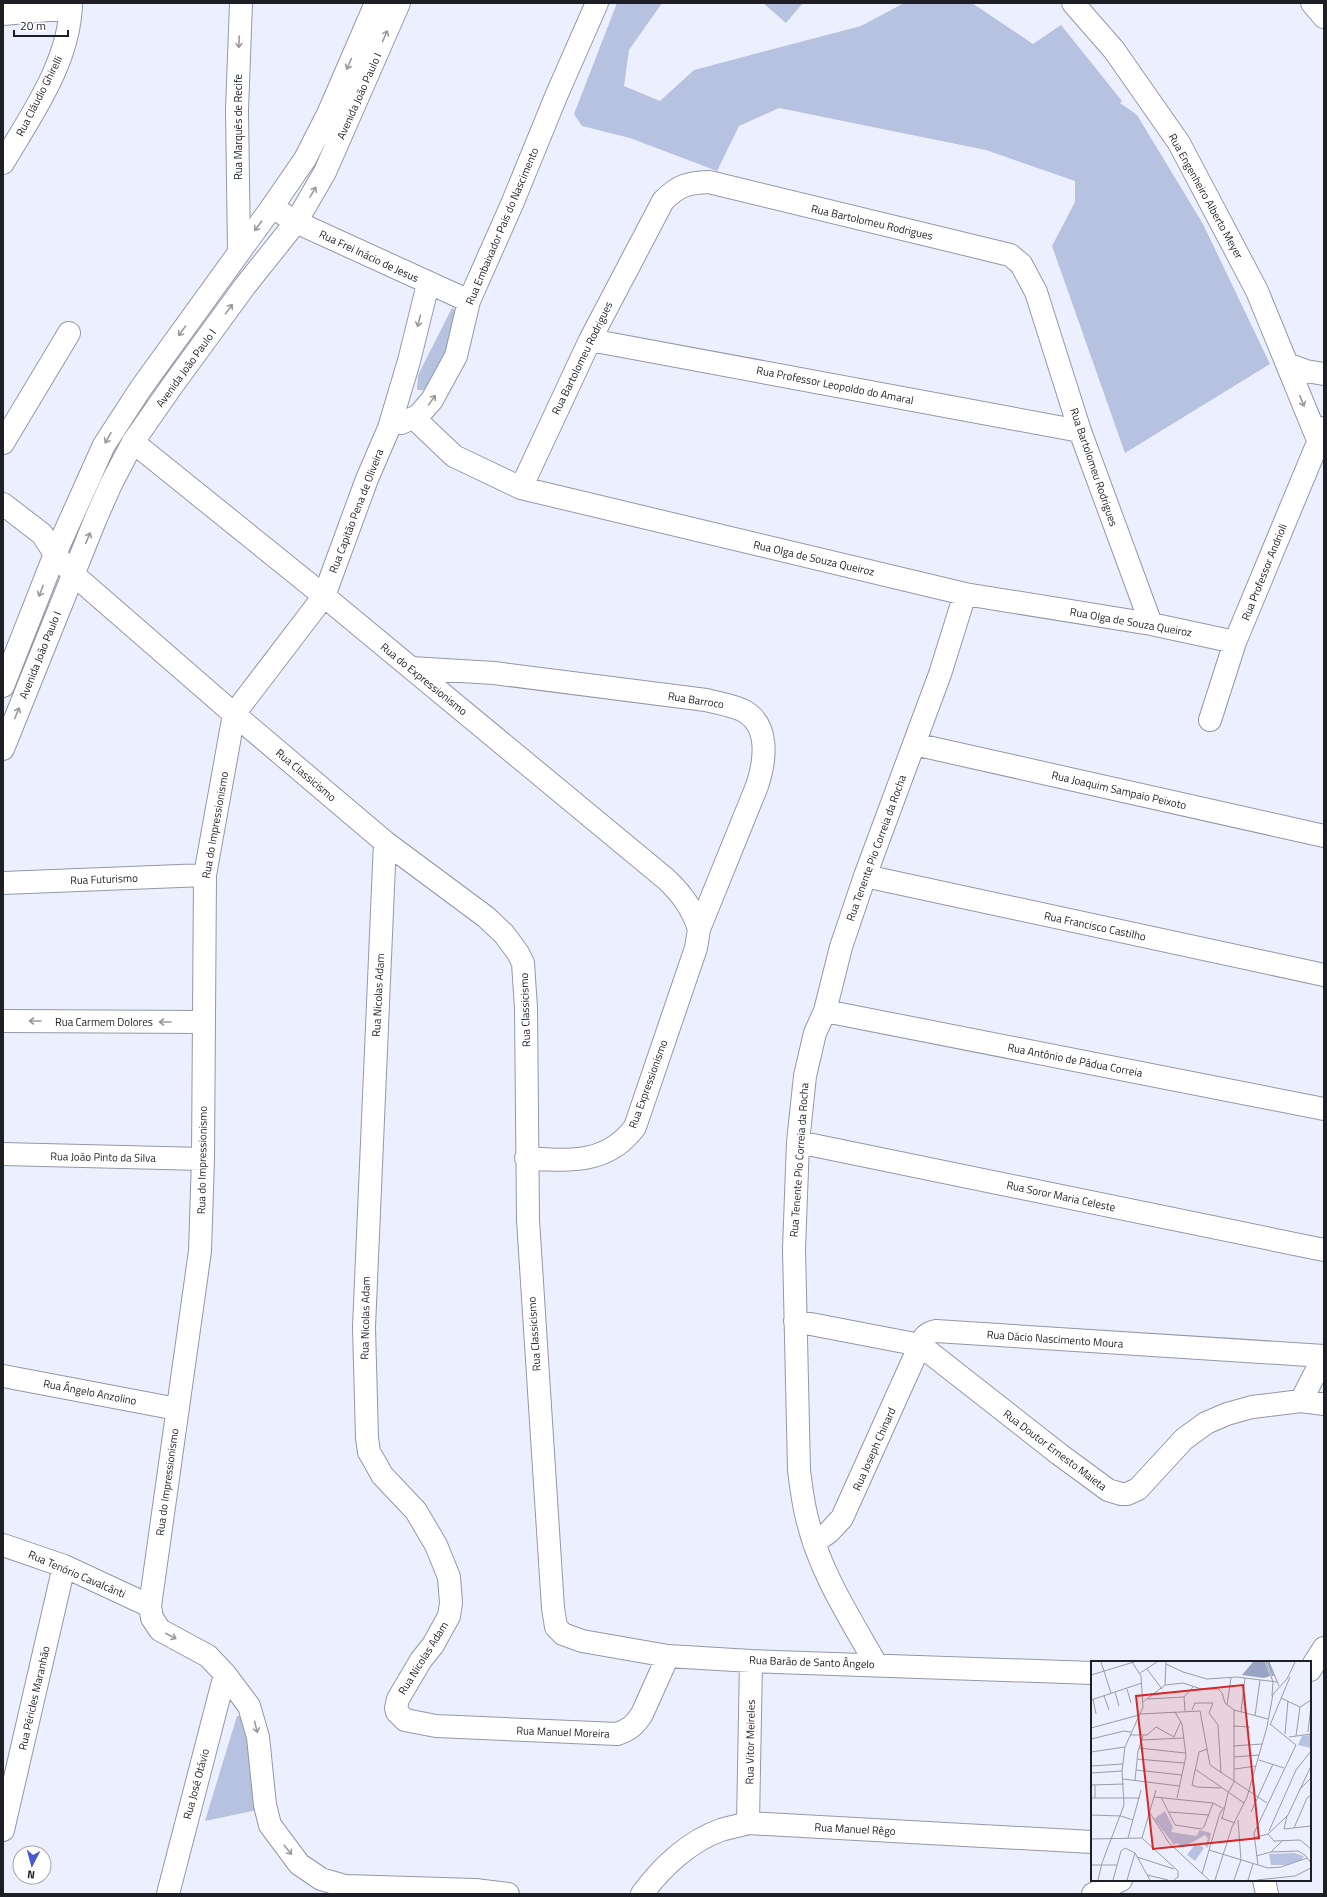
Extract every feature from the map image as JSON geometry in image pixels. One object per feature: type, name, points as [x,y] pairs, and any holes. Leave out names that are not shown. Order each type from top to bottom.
[{"type":"street","name":"Rua Marquês de Recife","points":[[239,252],[237,110],[241,3]]},
{"type":"street","name":"Avenida João Paulo I","points":[[3,686],[55,554],[104,445],[115,426],[305,159],[328,114],[376,3]]},
{"type":"street","name":"Avenida João Paulo I","points":[[3,749],[73,574],[111,484],[134,442],[237,298],[296,222],[325,172],[399,3]]},
{"type":"street","name":"Rua Embaixador Pais do Nascimento","points":[[389,428],[418,416],[432,400],[456,356],[469,300],[512,204],[557,94],[597,3]]},
{"type":"street","name":"Rua Engenheiro Alberto Meyer","points":[[1074,3],[1114,50],[1179,143],[1257,291],[1287,364],[1321,434]]},
{"type":"street","points":[[1312,3],[1324,17]]},
{"type":"street","points":[[3,14],[71,6]]},
{"type":"street","name":"Rua Cláudio Ghirelli","points":[[3,163],[26,124],[58,62],[67,36],[71,6]]},
{"type":"street","name":"Rua Bartolomeu Rodrigues","points":[[521,488],[590,340],[663,201],[675,190],[684,185],[709,182],[1010,255],[1021,264],[1036,292],[1080,431],[1151,624]]},
{"type":"street","name":"Rua Frei Inácio de Jesus","points":[[272,207],[296,222],[428,284],[469,300]]},
{"type":"street","name":"Rua Capitão Pena de Oliveira","points":[[234,714],[324,596],[367,479],[389,428],[409,361],[428,284]]},
{"type":"street","points":[[3,443],[69,333]]},
{"type":"street","name":"Rua Professor Leopoldo do Amaral","points":[[590,340],[1080,431]]},
{"type":"street","points":[[134,442],[131,433],[138,407],[168,351]]},
{"type":"street","points":[[1287,364],[1306,371],[1324,374]]},
{"type":"street","name":"Rua Olga de Souza Queiroz","points":[[414,418],[454,456],[521,488],[965,594],[1151,624],[1235,642]]},
{"type":"street","name":"Rua Professor Andrioli","points":[[1210,720],[1235,642],[1321,434]]},
{"type":"street","name":"Rua do Expressionismo","points":[[134,442],[412,668],[666,879],[681,893],[692,910],[699,929]]},
{"type":"street","name":"Rua Classicismo","points":[[3,504],[42,534],[55,554],[73,574],[234,714],[384,842],[486,917],[504,934],[523,964],[526,1008],[526,1158],[534,1333],[553,1608]]},
{"type":"street","name":"Rua Tenente Pio Correia da Rocha","points":[[876,1664],[837,1593],[814,1543],[807,1519],[799,1470],[794,1249],[798,1142],[802,1099],[808,1063],[815,1033],[825,1011],[841,947],[865,876],[940,674],[965,594]]},
{"type":"street","name":"Rua Barroco","points":[[412,668],[494,673],[706,700],[744,711],[757,723],[763,738],[762,769],[734,845],[699,929]]},
{"type":"street","name":"Rua do Impressionismo","points":[[150,1606],[200,1252],[203,1159],[205,875],[234,714]]},
{"type":"street","name":"Rua Joaquim Sampaio Peixoto","points":[[914,744],[1324,836]]},
{"type":"street","name":"Rua Nicolas Adam","points":[[384,842],[364,1327],[367,1438],[369,1452],[382,1475],[416,1511],[436,1545],[449,1577],[451,1603],[449,1616],[433,1645],[421,1660],[398,1699],[396,1708],[397,1712],[405,1720],[436,1726]]},
{"type":"street","name":"Rua Futurismo","points":[[3,883],[205,875]]},
{"type":"street","name":"Rua Francisco Castilho","points":[[865,876],[1324,975]]},
{"type":"street","name":"Rua Expressionismo","points":[[526,1158],[569,1161],[579,1160],[611,1149],[620,1144],[627,1137],[634,1127],[696,948],[699,929]]},
{"type":"street","name":"Rua Antônio de Pádua Correia","points":[[825,1011],[1324,1109]]},
{"type":"street","name":"Rua Carmem Dolores","points":[[3,1021],[204,1022]]},
{"type":"street","name":"Rua Soror Maria Celeste","points":[[798,1142],[1324,1250]]},
{"type":"street","name":"Rua João Pinto da Silva","points":[[3,1154],[203,1159]]},
{"type":"street","points":[[795,1321],[920,1345]]},
{"type":"street","name":"Rua Dácio Nascimento Moura","points":[[920,1345],[925,1334],[936,1331],[1324,1356]]},
{"type":"street","name":"Rua Doutor Ernesto Maieta","points":[[920,1345],[1059,1454],[1108,1490],[1121,1494],[1126,1494],[1138,1489],[1184,1439],[1206,1423],[1227,1414],[1252,1407],[1301,1401],[1324,1404]]},
{"type":"street","name":"Rua Joseph Chinard","points":[[814,1543],[829,1532],[842,1518],[848,1508],[920,1345]]},
{"type":"street","points":[[1301,1401],[1324,1356]]},
{"type":"street","name":"Rua Ângelo Anzolino","points":[[3,1376],[177,1409]]},
{"type":"street","name":"Rua Tenório Cavalcânti","points":[[3,1545],[64,1566],[150,1606]]},
{"type":"street","name":"Rua Péricles Maranhão","points":[[3,1830],[64,1566]]},
{"type":"street","points":[[150,1606],[152,1618],[160,1630],[208,1656],[243,1696],[253,1714],[258,1736],[270,1825],[299,1864],[321,1879],[345,1886],[475,1890],[508,1894]]},
{"type":"street","name":"Rua Barão de Santo Ângelo","points":[[553,1608],[556,1627],[563,1634],[582,1641],[668,1656],[1091,1673]]},
{"type":"street","name":"Rua Manuel Moreira","points":[[436,1726],[616,1734],[632,1727],[642,1714],[668,1656]]},
{"type":"street","name":"Rua Vitor Meireles","points":[[748,1823],[751,1660]]},
{"type":"street","name":"Rua José Otávio","points":[[168,1894],[225,1674]]},
{"type":"street","name":"Rua Manuel Rêgo","points":[[642,1894],[650,1883],[686,1849],[720,1830],[748,1823],[1091,1842]]},
{"type":"street","points":[[1093,1894],[1119,1881]]},
{"type":"street","points":[[1264,1881],[1267,1894]]},
{"type":"shaded area","points":[[617,3],[662,3],[629,50],[624,86],[660,101],[694,70],[861,26],[904,3],[972,3],[1033,44],[1061,25],[1122,101],[1120,103],[1137,115],[1203,224],[1270,364],[1125,453],[1052,246],[1075,202],[1075,181],[986,150],[779,108],[739,126],[717,171],[630,138],[582,126],[574,114]]},
{"type":"shaded area","points":[[763,3],[803,3],[786,23]]},
{"type":"shaded area","points":[[452,308],[467,313],[433,391],[417,390],[418,375]]},
{"type":"shaded area","points":[[246,1715],[257,1810],[205,1821],[237,1716]]}]
